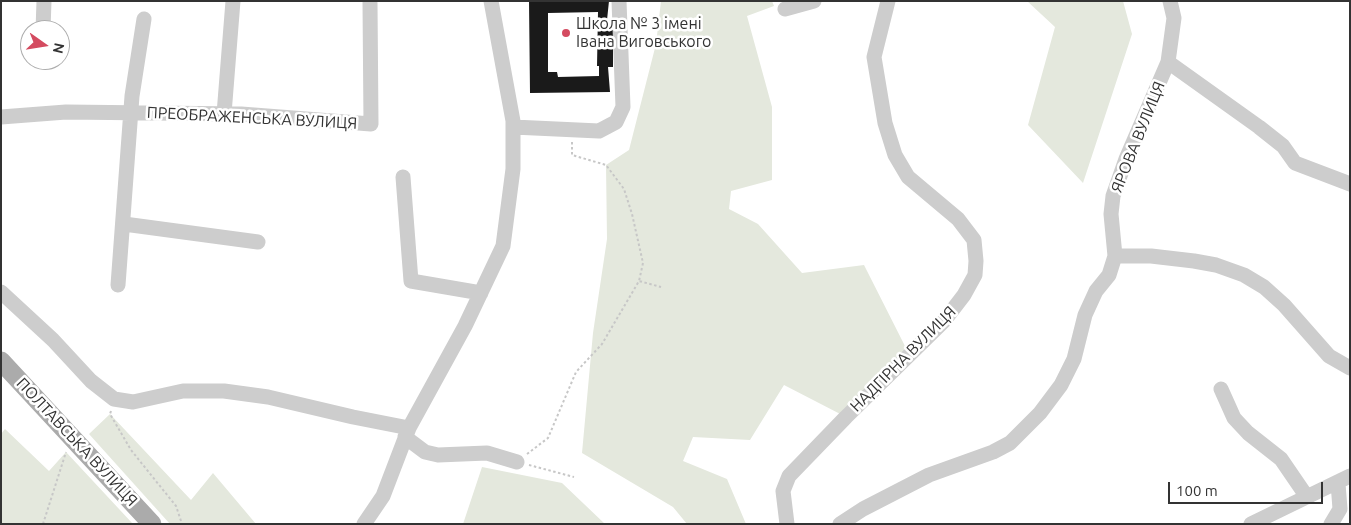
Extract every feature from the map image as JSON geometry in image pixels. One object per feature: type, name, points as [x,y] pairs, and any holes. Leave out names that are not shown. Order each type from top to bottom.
[{"type":"main road","name":"ПОЛТАВСЬКА ВУЛИЦЯ","points":[[1,361],[152,524]]},
{"type":"street","points":[[43,20],[44,1]]},
{"type":"street","points":[[224,114],[233,1]]},
{"type":"street","points":[[364,524],[383,496],[407,433],[481,293],[503,246],[513,170],[513,127],[491,1]]},
{"type":"street","points":[[513,127],[599,131],[616,122],[623,106],[619,1]]},
{"type":"street","points":[[785,9],[814,1]]},
{"type":"street","name":"НАДГІРНА ВУЛИЦЯ","points":[[787,524],[783,491],[789,476],[944,321],[964,295],[975,275],[974,240],[958,219],[908,177],[895,155],[888,131],[874,57],[888,1]]},
{"type":"street","name":"ЯРОВА ВУЛИЦЯ","points":[[840,524],[863,509],[929,475],[993,452],[1010,443],[1023,431],[1061,384],[1074,360],[1085,315],[1096,291],[1109,274],[1115,256],[1111,214],[1113,196],[1126,159],[1168,62],[1173,25],[1170,1]]},
{"type":"street","name":"ПРЕОБРАЖЕНСЬКА ВУЛИЦЯ","points":[[1,116],[66,112],[224,114],[372,124],[370,3]]},
{"type":"street","points":[[132,113],[132,96],[144,19]]},
{"type":"street","points":[[1168,62],[1259,127],[1282,146],[1295,163],[1350,184]]},
{"type":"street","name":"ПРЕОБРАЖЕНСЬКА ВУЛИЦЯ","points":[[118,285],[132,113]]},
{"type":"street","points":[[403,177],[410,281],[481,293]]},
{"type":"street","points":[[124,224],[258,242]]},
{"type":"street","points":[[1115,256],[1151,256],[1194,261],[1216,265],[1244,276],[1264,287],[1284,305],[1329,356],[1350,368]]},
{"type":"street","points":[[1,292],[53,340],[91,381],[114,399],[133,402],[183,391],[224,391],[268,397],[352,417],[407,433],[426,452],[438,455],[487,453],[517,462]]},
{"type":"street","points":[[1221,389],[1234,418],[1248,433],[1281,459],[1307,497]]},
{"type":"street","points":[[1251,524],[1344,480]]},
{"type":"street","points":[[1331,524],[1340,509],[1344,480]]},
{"type":"path","points":[[517,462],[548,438],[576,372],[602,344],[639,280],[643,263],[632,214],[624,189],[606,165],[572,156],[572,130]]},
{"type":"path","points":[[639,280],[661,287]]},
{"type":"path","points":[[114,399],[110,414],[131,450],[176,506],[182,524]]},
{"type":"path","points":[[43,524],[66,452]]},
{"type":"path","points":[[517,462],[574,477]]},
{"type":"shaded area","points":[[661,1],[772,1],[774,6],[747,16],[772,107],[772,180],[731,191],[729,209],[758,224],[802,273],[864,265],[909,354],[846,417],[784,385],[750,440],[693,437],[683,461],[727,479],[746,524],[687,524],[673,507],[582,453],[593,333],[607,239],[606,165],[629,150],[656,44]]},
{"type":"shaded area","points":[[1027,1],[1123,1],[1132,34],[1083,183],[1028,125],[1055,27]]},
{"type":"shaded area","points":[[110,414],[191,500],[213,473],[256,524],[170,524],[89,434]]},
{"type":"shaded area","points":[[5,429],[49,471],[66,452],[133,524],[1,524],[1,434]]},
{"type":"shaded area","points":[[482,467],[562,483],[605,524],[463,524]]},
{"type":"building","points":[[529,1],[609,1],[607,20],[613,20],[613,67],[608,67],[610,92],[530,93]],"holes":[[[598,12],[597,66],[599,66],[599,76],[558,77],[557,72],[548,72],[548,13]]]},
{"type":"place","name":"Школа № 3 імені Івана Виговського","points":[[566,33]]}]
